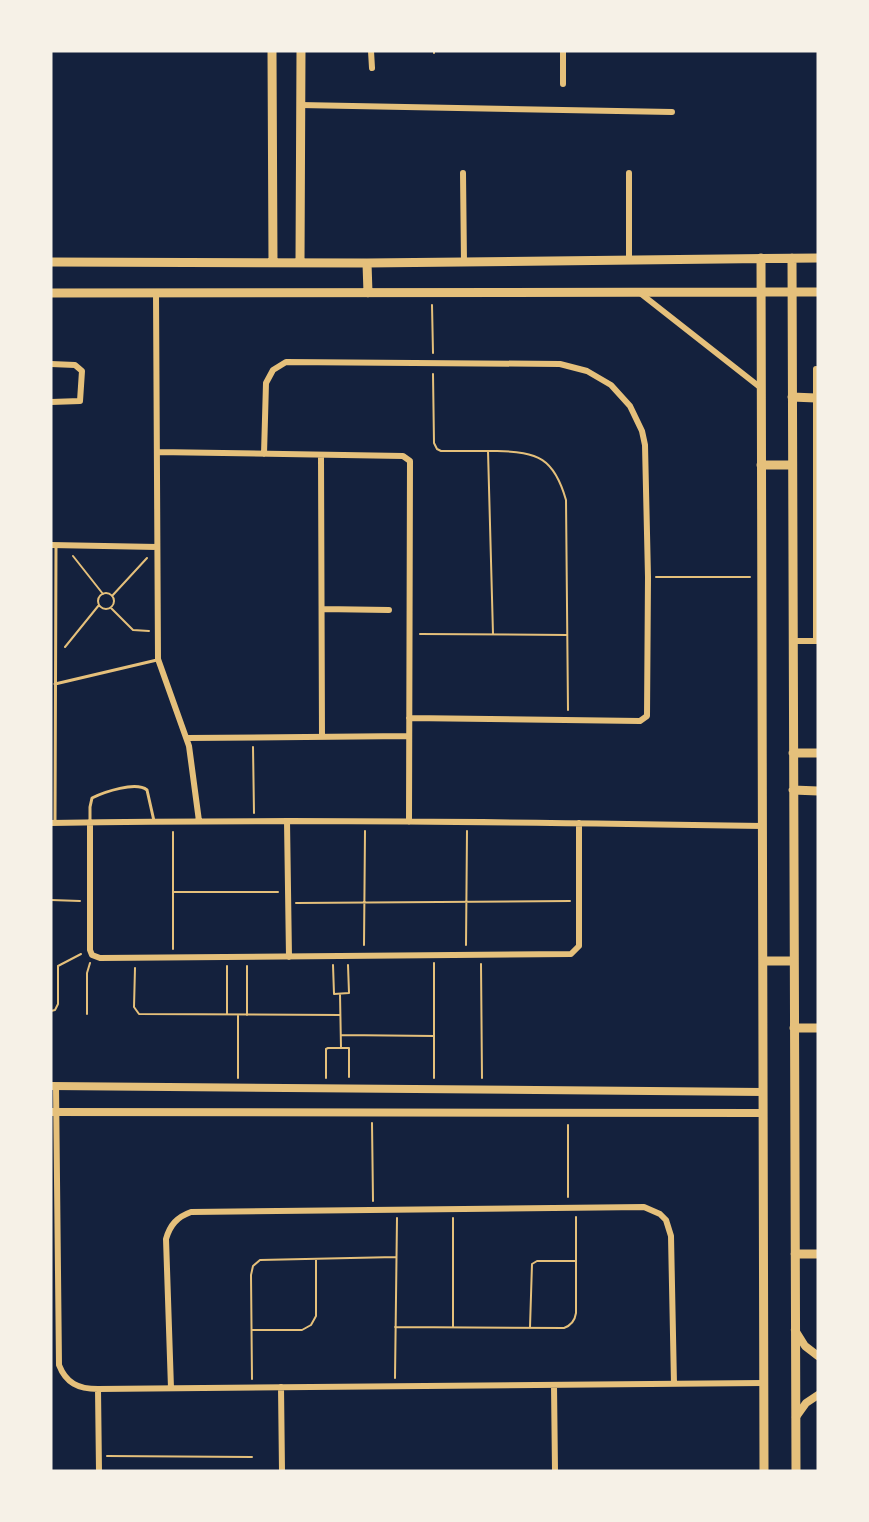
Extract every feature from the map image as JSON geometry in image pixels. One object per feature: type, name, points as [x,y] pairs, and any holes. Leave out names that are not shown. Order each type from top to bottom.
[{"type":"main road","points":[[272,51],[273,262]]},
{"type":"main road","points":[[300,262],[301,51]]},
{"type":"main road","points":[[761,258],[764,1471]]},
{"type":"main road","points":[[792,258],[796,1471]]},
{"type":"main road","points":[[51,262],[367,263],[818,258]]},
{"type":"main road","points":[[367,263],[368,293]]},
{"type":"main road","points":[[51,293],[818,292]]},
{"type":"main road","points":[[792,397],[816,398]]},
{"type":"main road","points":[[761,465],[792,465]]},
{"type":"main road","points":[[793,753],[818,753]]},
{"type":"main road","points":[[793,790],[818,791]]},
{"type":"main road","points":[[763,961],[794,961]]},
{"type":"main road","points":[[794,1028],[818,1028]]},
{"type":"main road","points":[[795,1254],[818,1254]]},
{"type":"street","points":[[371,51],[372,68]]},
{"type":"street","points":[[563,51],[563,84]]},
{"type":"street","points":[[300,105],[672,112]]},
{"type":"street","points":[[463,173],[465,262]]},
{"type":"street","points":[[629,173],[629,261]]},
{"type":"street","points":[[156,293],[158,659],[187,738],[199,821]]},
{"type":"street","points":[[639,293],[761,388]]},
{"type":"street","points":[[264,454],[266,383],[273,370],[286,362],[560,364],[587,370],[606,381],[621,395],[637,418],[645,445],[648,577],[647,716],[640,721],[409,718]]},
{"type":"street","points":[[51,364],[75,364],[82,371],[80,401],[51,402]]},
{"type":"street","points":[[793,641],[817,641],[816,369]]},
{"type":"street","points":[[156,452],[403,456],[410,461],[409,822]]},
{"type":"street","points":[[321,455],[322,737]]},
{"type":"street","points":[[54,545],[157,547]]},
{"type":"street","points":[[322,609],[389,610]]},
{"type":"street","points":[[187,738],[408,736]]},
{"type":"street","points":[[53,823],[286,821],[763,826]]},
{"type":"street","points":[[286,821],[288,957]]},
{"type":"street","points":[[90,822],[90,950],[95,957],[135,958],[481,956],[575,953],[579,946],[579,823]]},
{"type":"street","points":[[763,1092],[53,1086],[54,1247],[58,1365],[70,1382],[79,1388],[764,1383]]},
{"type":"street","points":[[54,1112],[763,1113]]},
{"type":"street","points":[[171,1389],[166,1239],[174,1222],[190,1212],[644,1207],[660,1214],[666,1220],[672,1236],[674,1384]]},
{"type":"street","points":[[795,1330],[805,1346],[818,1356]]},
{"type":"street","points":[[554,1385],[555,1471]]},
{"type":"street","points":[[281,1388],[282,1471]]},
{"type":"street","points":[[98,1389],[99,1471]]},
{"type":"street","points":[[796,1417],[806,1403],[818,1395]]},
{"type":"lane","points":[[53,823],[56,660],[53,637],[54,545]]},
{"type":"lane","points":[[55,684],[158,659]]},
{"type":"lane","points":[[90,822],[92,798],[134,785],[147,790],[154,821]]},
{"type":"path","points":[[432,293],[435,447],[441,451],[518,452],[536,456],[554,471],[562,487],[566,500],[568,719]]},
{"type":"path","points":[[488,451],[493,634]]},
{"type":"path","points":[[64,545],[103,594]]},
{"type":"path","points":[[112,596],[157,547]]},
{"type":"path","points":[[648,577],[762,576]]},
{"type":"path","points":[[56,660],[99,605],[98,598],[108,593],[112,596],[114,602],[111,608]]},
{"type":"path","points":[[99,605],[105,609],[111,608]]},
{"type":"path","points":[[111,608],[133,630],[144,632],[157,630]]},
{"type":"path","points":[[409,634],[567,635]]},
{"type":"path","points":[[253,738],[254,821]]},
{"type":"path","points":[[173,821],[173,958]]},
{"type":"path","points":[[364,957],[365,822]]},
{"type":"path","points":[[466,956],[467,822]]},
{"type":"path","points":[[173,892],[287,892]]},
{"type":"path","points":[[51,900],[89,901]]},
{"type":"path","points":[[287,903],[579,901]]},
{"type":"path","points":[[51,1011],[55,1010],[58,1004],[58,966],[90,950]]},
{"type":"path","points":[[434,956],[434,1090]]},
{"type":"path","points":[[481,956],[482,1090]]},
{"type":"path","points":[[87,1014],[87,973],[89,964],[95,957]]},
{"type":"path","points":[[227,957],[227,1014]]},
{"type":"path","points":[[246,957],[247,1014]]},
{"type":"path","points":[[332,957],[333,994],[340,994],[349,993],[348,957]]},
{"type":"path","points":[[135,958],[134,1007],[139,1014],[340,1015]]},
{"type":"path","points":[[340,994],[341,1048]]},
{"type":"path","points":[[238,1015],[238,1088]]},
{"type":"path","points":[[341,1035],[434,1036]]},
{"type":"path","points":[[326,1089],[326,1049],[341,1048],[350,1050],[349,1089]]},
{"type":"path","points":[[371,1113],[374,1210]]},
{"type":"path","points":[[568,1113],[568,1208]]},
{"type":"path","points":[[395,1327],[564,1328],[573,1322],[576,1313],[576,1208]]},
{"type":"path","points":[[453,1209],[453,1327]]},
{"type":"path","points":[[394,1387],[397,1210]]},
{"type":"path","points":[[252,1388],[251,1275],[256,1263],[260,1260],[396,1257]]},
{"type":"path","points":[[252,1330],[302,1330],[311,1325],[316,1316],[316,1259]]},
{"type":"path","points":[[530,1328],[532,1264],[537,1261],[576,1261]]},
{"type":"path","points":[[98,1456],[252,1457]]}]
